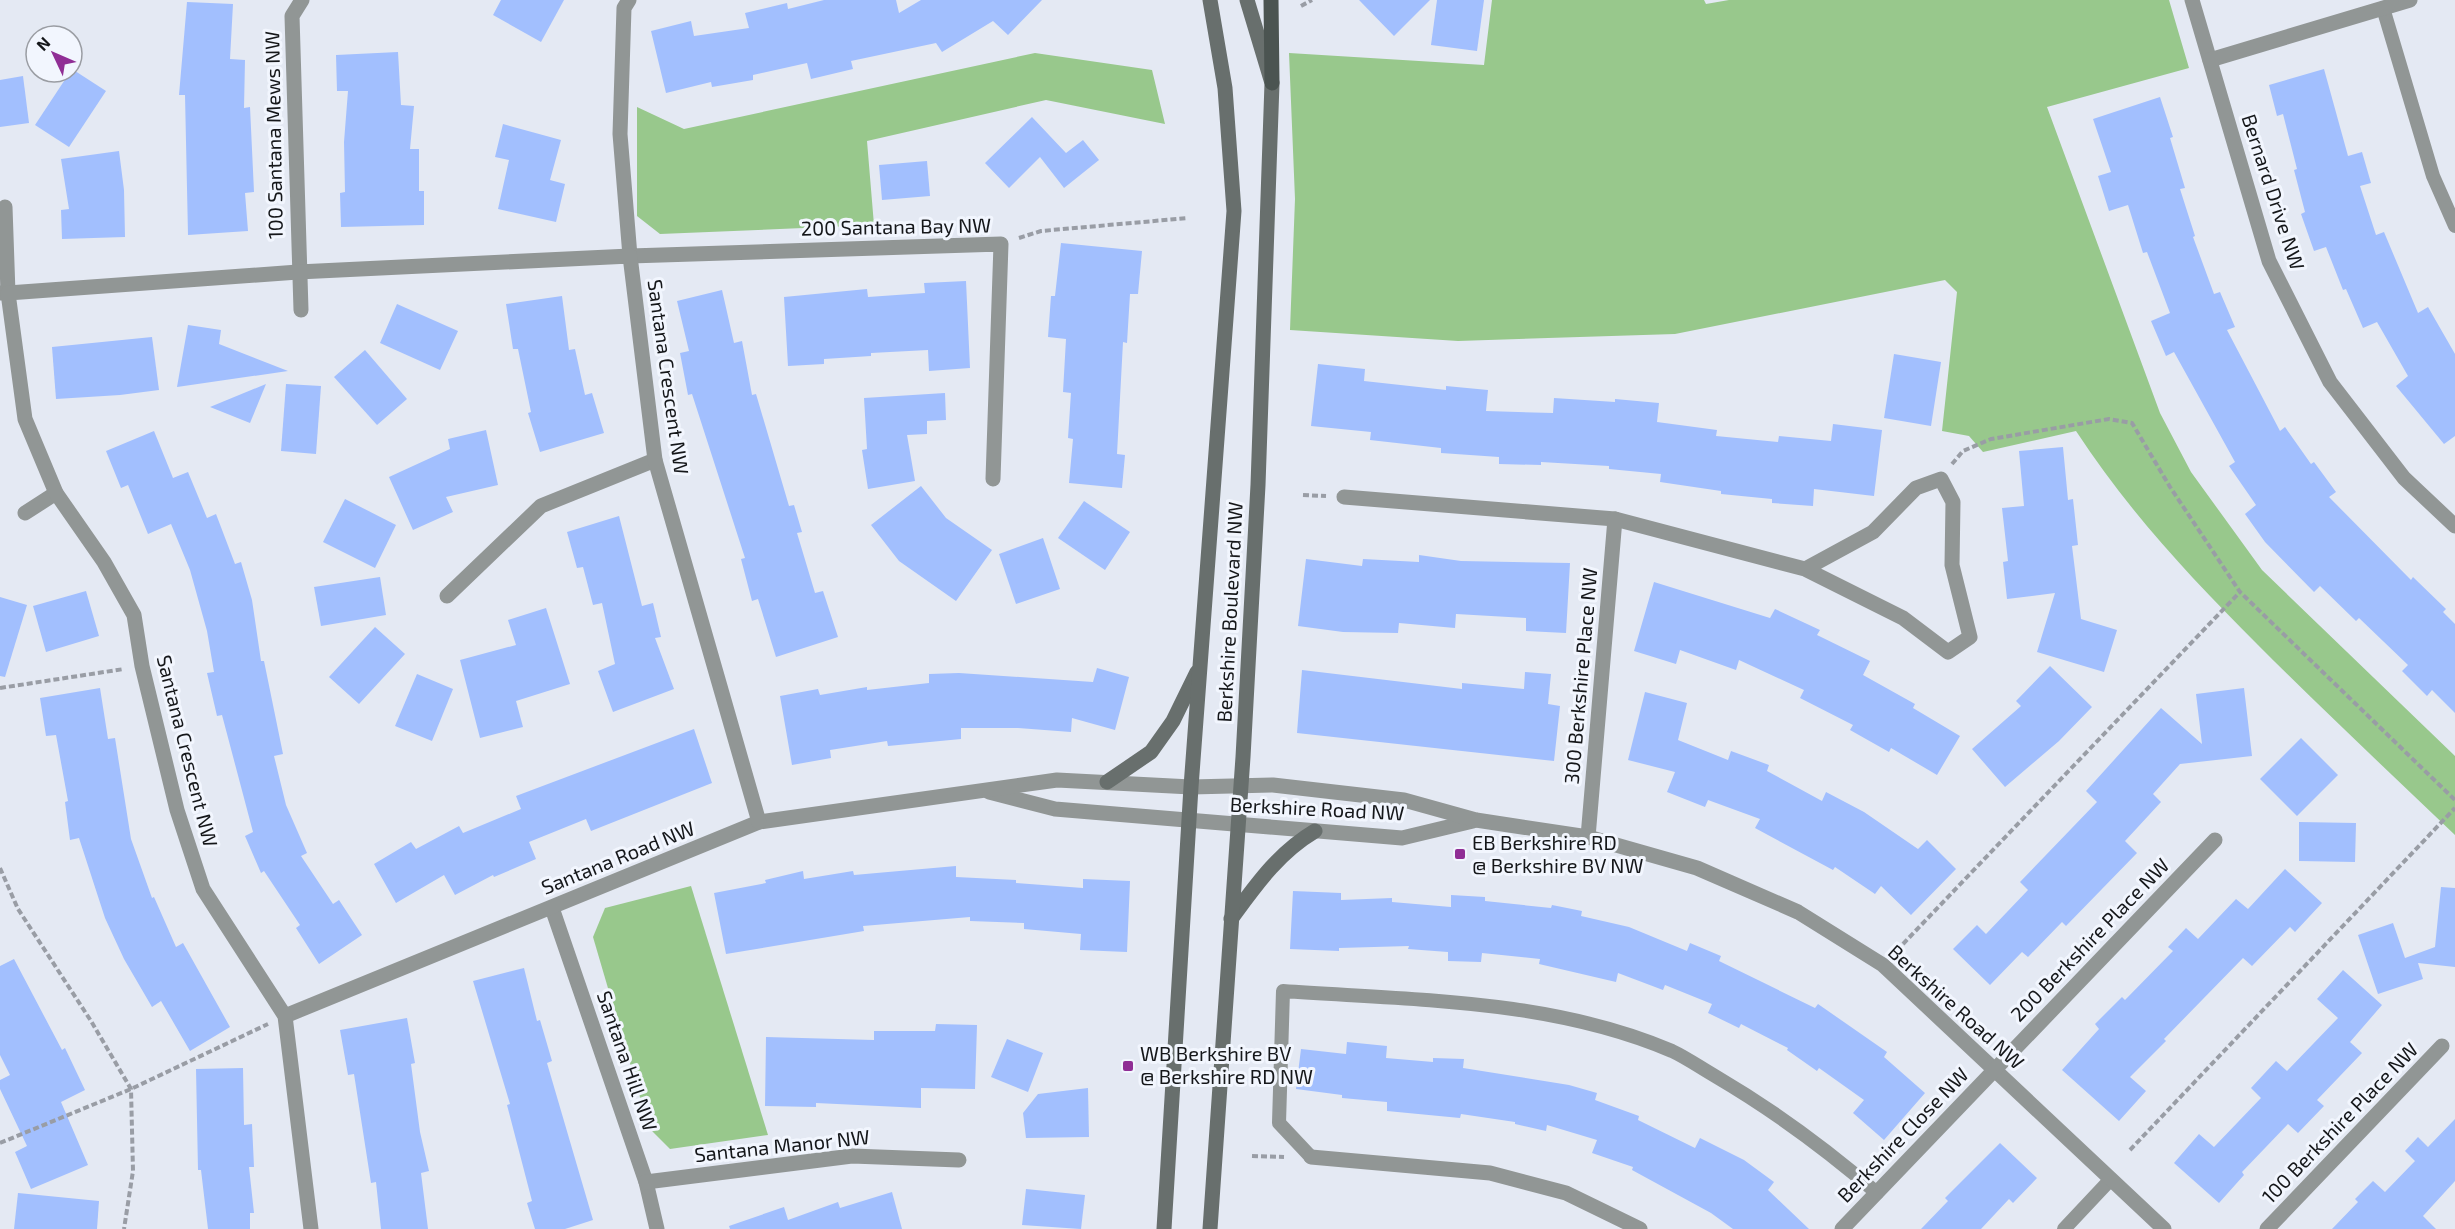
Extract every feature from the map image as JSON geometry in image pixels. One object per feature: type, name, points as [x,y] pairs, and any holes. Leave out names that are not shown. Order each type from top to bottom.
[{"type":"main road","name":"Berkshire Boulevard NW","points":[[1164,1229],[1191,787],[1234,211],[1226,88],[1209,0]]},
{"type":"main road","name":"Berkshire Boulevard NW","points":[[1210,1229],[1241,786],[1258,485],[1272,83],[1247,0]]},
{"type":"main road","points":[[1271,0],[1272,83]]},
{"type":"main road","points":[[1107,782],[1151,752],[1173,721],[1201,664]]},
{"type":"main road","points":[[1231,919],[1267,870],[1297,842],[1315,831]]},
{"type":"street","name":"100 Santana Mews NW","points":[[298,272],[292,16],[302,0]]},
{"type":"street","points":[[629,0],[624,8],[620,134],[630,256]]},
{"type":"street","name":"Bernard Drive NW","points":[[2192,0],[2269,261],[2330,382],[2404,477],[2455,526]]},
{"type":"street","points":[[2210,60],[2410,0]]},
{"type":"street","points":[[4,293],[5,207]]},
{"type":"street","name":"200 Santana Bay NW","points":[[630,256],[1001,244],[993,479]]},
{"type":"street","name":"Santana Crescent NW","points":[[285,1016],[202,889],[177,810],[142,666],[134,615],[104,562],[56,494],[25,419],[4,293],[298,272],[630,256],[655,460],[759,822]]},
{"type":"street","points":[[298,272],[301,310]]},
{"type":"street","points":[[447,596],[542,506],[655,460]]},
{"type":"street","points":[[1344,496],[1615,519],[1806,569],[1903,618],[1948,652],[1970,637],[1952,565],[1953,502],[1941,479],[1916,488],[1873,532],[1806,569]]},
{"type":"street","points":[[25,513],[56,494]]},
{"type":"street","name":"300 Berkshire Place NW","points":[[1588,837],[1615,519]]},
{"type":"street","name":"Santana Road NW","points":[[285,1016],[759,822],[1057,780],[1191,787]]},
{"type":"street","name":"Berkshire Road NW","points":[[1191,787],[1273,785],[1404,800],[1476,820],[1588,837],[1697,867],[1798,912],[1883,965],[2164,1229]]},
{"type":"street","name":"Santana Road NW","points":[[981,789],[1055,809],[1190,822]]},
{"type":"street","name":"Berkshire Road NW","points":[[1190,822],[1402,838],[1476,820]]},
{"type":"street","name":"200 Berkshire Place NW","points":[[1994,1070],[2215,840]]},
{"type":"street","name":"Santana Hill NW","points":[[552,908],[646,1182],[657,1229]]},
{"type":"street","points":[[285,1016],[311,1229]]},
{"type":"street","name":"100 Berkshire Place NW","points":[[2267,1229],[2442,1046]]},
{"type":"street","name":"Berkshire Close NW","points":[[1842,1229],[1994,1070]]},
{"type":"street","name":"Santana Manor NW","points":[[646,1182],[852,1156],[958,1160]]},
{"type":"street","points":[[1311,1157],[1490,1173],[1566,1193],[1640,1229]]},
{"type":"lane","points":[[2383,8],[2433,176],[2455,226]]},
{"type":"lane","points":[[1311,1157],[1279,1123],[1283,991],[1497,1007],[1601,1027],[1673,1052],[1759,1102],[1834,1155],[1877,1193]]},
{"type":"lane","points":[[2064,1229],[2111,1179]]},
{"type":"path","points":[[1301,6],[1312,0]]},
{"type":"path","points":[[1001,244],[1041,231],[1188,218]]},
{"type":"path","points":[[1941,479],[1963,451],[1991,439],[2109,419],[2132,423],[2170,487],[2240,592],[2455,800]]},
{"type":"path","points":[[1903,944],[2240,592]]},
{"type":"path","points":[[0,688],[142,666]]},
{"type":"path","points":[[2130,1150],[2455,808]]},
{"type":"path","points":[[0,868],[18,909],[131,1089],[133,1171],[124,1229]]},
{"type":"path","points":[[0,1143],[131,1089],[285,1016]]},
{"type":"green space","points":[[1492,0],[1704,0],[1706,4],[1729,0],[2169,0],[2189,68],[2047,107],[2160,413],[2191,472],[2262,570],[2455,756],[2455,835],[2209,595],[2139,517],[2076,431],[1983,452],[1969,436],[1942,431],[1957,292],[1945,280],[1675,334],[1458,341],[1290,330],[1295,199],[1289,53],[1484,65]]},
{"type":"green space","points":[[1035,53],[1152,70],[1165,124],[1046,100],[867,141],[874,225],[660,234],[637,216],[637,107],[684,129]]},
{"type":"green space","points":[[691,886],[768,1135],[670,1149],[649,1128],[593,937],[605,908]]},
{"type":"building","points":[[501,0],[564,0],[541,42],[493,15]]},
{"type":"building","points":[[824,0],[896,0],[899,13],[921,0],[1042,0],[1008,35],[993,21],[942,52],[936,43],[851,61],[853,69],[811,79],[807,63],[753,75],[753,80],[712,87],[711,82],[666,93],[651,31],[691,21],[694,36],[749,28],[745,13],[787,3],[788,9]]},
{"type":"building","points":[[1359,0],[1430,0],[1394,36]]},
{"type":"building","points":[[1437,0],[1484,0],[1477,51],[1431,45]]},
{"type":"building","points":[[187,2],[233,4],[230,59],[245,60],[244,108],[250,107],[254,192],[245,193],[248,231],[188,235],[185,95],[179,95]]},
{"type":"building","points":[[398,52],[401,105],[414,106],[410,149],[419,149],[419,191],[424,191],[424,225],[341,227],[340,193],[345,192],[344,142],[348,91],[337,91],[336,55]]},
{"type":"building","points":[[2324,69],[2348,156],[2362,152],[2371,183],[2360,186],[2376,235],[2384,232],[2418,313],[2428,307],[2455,354],[2455,436],[2444,444],[2396,386],[2408,376],[2377,322],[2363,328],[2346,289],[2343,290],[2326,247],[2314,251],[2301,214],[2305,212],[2294,170],[2297,169],[2283,114],[2277,116],[2269,85]]},
{"type":"building","points":[[23,76],[29,123],[0,127],[0,80]]},
{"type":"building","points":[[84,77],[106,91],[69,147],[35,125],[62,84],[84,84]]},
{"type":"building","points":[[2160,97],[2173,137],[2170,138],[2185,188],[2180,189],[2195,236],[2193,237],[2214,294],[2220,292],[2235,327],[2227,330],[2280,431],[2285,427],[2311,464],[2314,462],[2336,492],[2329,497],[2411,580],[2413,577],[2446,609],[2443,612],[2455,624],[2455,713],[2432,690],[2427,696],[2402,671],[2408,665],[2359,618],[2356,621],[2320,586],[2314,592],[2265,542],[2245,514],[2256,505],[2229,466],[2235,462],[2174,352],[2166,356],[2151,321],[2170,313],[2147,252],[2143,253],[2128,205],[2109,211],[2098,176],[2111,172],[2093,119]]},
{"type":"building","points":[[1032,117],[1066,153],[1083,140],[1099,160],[1064,188],[1040,157],[1009,188],[985,163]]},
{"type":"building","points":[[503,124],[561,140],[550,180],[565,184],[556,222],[498,209],[509,160],[495,157]]},
{"type":"building","points":[[119,151],[124,190],[125,237],[62,239],[61,210],[69,209],[61,159]]},
{"type":"building","points":[[927,161],[930,196],[882,200],[879,165]]},
{"type":"building","points":[[1061,243],[1142,251],[1138,294],[1130,294],[1127,343],[1123,342],[1117,454],[1125,455],[1122,488],[1069,483],[1073,439],[1068,438],[1071,393],[1063,392],[1066,339],[1048,337],[1051,296],[1055,296]]},
{"type":"building","points":[[966,281],[970,368],[929,371],[928,350],[871,353],[871,356],[824,359],[824,364],[788,366],[784,297],[867,289],[868,297],[925,293],[924,283]]},
{"type":"building","points":[[722,290],[734,343],[742,341],[752,395],[756,394],[789,506],[794,505],[802,532],[797,533],[815,593],[823,591],[838,637],[776,657],[758,599],[752,601],[741,559],[745,558],[692,394],[688,395],[680,353],[689,351],[677,301]]},
{"type":"building","points":[[562,296],[569,350],[575,349],[585,395],[592,393],[604,433],[540,452],[528,413],[531,412],[518,349],[513,349],[506,304]]},
{"type":"building","points":[[397,304],[458,331],[440,370],[380,343]]},
{"type":"building","points":[[188,325],[221,330],[219,344],[288,371],[177,387]]},
{"type":"building","points":[[152,337],[159,390],[56,399],[52,347]]},
{"type":"building","points":[[365,350],[407,399],[377,425],[334,377]]},
{"type":"building","points":[[1894,354],[1941,362],[1931,426],[1884,418]]},
{"type":"building","points":[[1318,364],[1365,369],[1364,381],[1446,390],[1446,386],[1488,390],[1486,411],[1553,413],[1554,398],[1615,402],[1615,399],[1659,403],[1657,422],[1717,430],[1716,436],[1778,442],[1779,436],[1831,441],[1833,424],[1882,430],[1874,496],[1814,489],[1813,506],[1772,503],[1772,499],[1721,494],[1721,491],[1660,482],[1661,474],[1609,469],[1609,466],[1541,462],[1541,465],[1499,464],[1499,457],[1441,453],[1441,448],[1370,440],[1371,432],[1311,426]]},
{"type":"building","points":[[266,384],[250,423],[210,407]]},
{"type":"building","points":[[286,384],[321,386],[316,454],[281,451]]},
{"type":"building","points":[[945,393],[946,420],[927,421],[927,434],[907,435],[915,481],[868,489],[862,450],[867,449],[864,398]]},
{"type":"building","points":[[486,430],[498,485],[446,497],[453,512],[413,530],[389,477],[450,449],[448,439]]},
{"type":"building","points":[[154,431],[173,478],[188,472],[207,518],[216,514],[235,564],[241,562],[252,600],[261,661],[264,661],[283,754],[274,756],[286,805],[307,853],[301,856],[333,904],[339,900],[362,935],[319,964],[296,928],[300,925],[264,871],[261,873],[245,836],[253,832],[222,715],[217,716],[207,673],[214,672],[207,631],[190,570],[171,524],[148,534],[128,485],[121,488],[106,451]]},
{"type":"building","points":[[2063,447],[2068,500],[2073,499],[2078,545],[2072,546],[2081,619],[2117,630],[2104,672],[2037,652],[2055,593],[2007,599],[2003,562],[2008,561],[2002,508],[2024,506],[2019,451]]},
{"type":"building","points":[[921,486],[946,518],[992,550],[956,601],[899,561],[871,525]]},
{"type":"building","points":[[345,499],[396,525],[375,568],[323,542]]},
{"type":"building","points":[[1084,501],[1130,532],[1105,570],[1058,538]]},
{"type":"building","points":[[619,516],[642,606],[653,603],[661,637],[655,638],[674,689],[613,712],[598,671],[615,664],[602,603],[593,605],[583,567],[577,568],[567,532]]},
{"type":"building","points":[[1043,538],[1060,589],[1016,604],[999,554]]},
{"type":"building","points":[[1419,555],[1461,561],[1570,563],[1566,633],[1526,631],[1526,618],[1456,614],[1455,628],[1399,623],[1398,633],[1343,632],[1298,626],[1306,559],[1362,566],[1363,559],[1419,562]]},
{"type":"building","points":[[380,577],[386,615],[321,626],[314,587]]},
{"type":"building","points":[[1654,582],[1770,618],[1775,609],[1820,630],[1817,635],[1870,661],[1863,675],[1915,704],[1913,708],[1960,736],[1937,775],[1891,748],[1889,752],[1850,730],[1853,725],[1800,698],[1804,690],[1739,660],[1736,670],[1680,650],[1676,664],[1634,651]]},
{"type":"building","points":[[86,591],[99,636],[46,652],[33,606]]},
{"type":"building","points":[[0,597],[27,605],[5,677],[0,676]]},
{"type":"building","points":[[546,608],[570,684],[516,701],[523,727],[480,738],[460,660],[516,645],[508,620]]},
{"type":"building","points":[[375,627],[405,654],[359,704],[329,677]]},
{"type":"building","points":[[2050,666],[2092,707],[2059,741],[2005,787],[1972,749],[2021,706],[2016,701]]},
{"type":"building","points":[[1097,668],[1129,677],[1115,730],[1072,718],[1071,732],[1018,728],[961,728],[961,739],[888,746],[887,741],[830,750],[831,758],[792,765],[780,696],[818,689],[820,695],[867,687],[867,690],[929,683],[929,674],[959,673],[1093,682]]},
{"type":"building","points":[[1302,670],[1462,689],[1462,683],[1524,689],[1525,672],[1551,674],[1548,704],[1560,706],[1554,761],[1297,733]]},
{"type":"building","points":[[417,674],[453,689],[432,741],[395,726]]},
{"type":"building","points":[[100,688],[108,739],[115,738],[131,839],[152,898],[154,897],[176,947],[183,943],[230,1027],[190,1051],[161,1001],[152,1007],[124,959],[105,918],[79,838],[70,840],[65,802],[68,801],[56,735],[46,736],[40,698]]},
{"type":"building","points":[[2244,688],[2252,756],[2180,764],[2153,794],[2161,802],[2125,841],[2137,853],[2066,926],[2062,922],[2028,957],[2022,952],[1990,985],[1953,949],[1977,925],[1986,934],[2028,890],[2020,882],[2097,802],[2086,791],[2161,708],[2202,744],[2196,694]]},
{"type":"building","points":[[1645,692],[1687,703],[1678,740],[1728,760],[1731,751],[1769,765],[1767,771],[1822,801],[1826,792],[1864,812],[1918,849],[1927,840],[1956,869],[1911,915],[1881,886],[1875,894],[1835,867],[1833,870],[1755,828],[1760,819],[1708,800],[1705,807],[1667,792],[1675,772],[1628,760]]},
{"type":"building","points":[[694,729],[712,783],[591,831],[586,819],[529,842],[536,859],[494,877],[493,875],[455,895],[444,875],[396,903],[374,864],[411,842],[416,849],[459,826],[463,833],[521,809],[516,796]]},
{"type":"building","points":[[2301,738],[2338,775],[2297,816],[2260,779]]},
{"type":"building","points":[[2299,822],[2356,823],[2355,862],[2299,861]]},
{"type":"building","points":[[956,866],[956,877],[1016,880],[1016,883],[1083,888],[1083,879],[1130,881],[1127,952],[1080,950],[1081,934],[1024,929],[1024,923],[970,921],[970,917],[863,926],[864,931],[726,954],[714,893],[766,883],[765,880],[803,871],[804,879],[853,871],[854,875]]},
{"type":"building","points":[[2285,869],[2322,903],[2295,932],[2290,927],[2252,966],[2243,958],[2164,1039],[2166,1041],[2130,1077],[2146,1091],[2119,1121],[2062,1070],[2099,1029],[2095,1024],[2122,997],[2125,1000],[2173,951],[2168,947],[2186,928],[2198,939],[2236,899],[2248,909]]},
{"type":"building","points":[[2441,887],[2455,888],[2455,967],[2418,963],[2423,979],[2378,994],[2358,935],[2393,923],[2405,958],[2435,947]]},
{"type":"building","points":[[1293,891],[1341,893],[1341,900],[1392,898],[1392,902],[1451,907],[1451,895],[1485,897],[1485,901],[1551,908],[1552,905],[1582,911],[1581,916],[1629,927],[1687,951],[1690,943],[1721,956],[1719,961],[1815,1008],[1818,1004],[1887,1052],[1884,1057],[1925,1093],[1884,1140],[1853,1113],[1864,1100],[1819,1068],[1817,1071],[1787,1050],[1788,1048],[1741,1024],[1739,1028],[1708,1013],[1712,1004],[1665,985],[1663,990],[1618,973],[1616,982],[1539,964],[1540,959],[1482,953],[1481,962],[1448,961],[1448,952],[1408,949],[1409,946],[1339,948],[1339,951],[1290,949]]},
{"type":"building","points":[[14,959],[62,1050],[65,1048],[85,1090],[61,1102],[88,1165],[31,1189],[15,1152],[27,1146],[0,1089],[0,1080],[10,1075],[0,1055],[0,966]]},
{"type":"building","points":[[524,968],[537,1021],[540,1020],[552,1061],[547,1063],[593,1220],[565,1229],[535,1229],[527,1203],[532,1201],[507,1105],[510,1104],[473,981]]},
{"type":"building","points":[[2343,970],[2382,1005],[2350,1042],[2362,1053],[2317,1100],[2324,1106],[2298,1133],[2288,1124],[2242,1172],[2244,1175],[2219,1203],[2174,1163],[2199,1134],[2214,1147],[2261,1098],[2251,1088],[2276,1061],[2287,1071],[2338,1018],[2317,999]]},
{"type":"building","points":[[407,1018],[415,1063],[411,1064],[420,1132],[429,1171],[421,1173],[428,1229],[381,1229],[376,1182],[371,1183],[354,1074],[348,1075],[340,1030]]},
{"type":"building","points":[[936,1024],[977,1025],[975,1089],[921,1088],[921,1108],[816,1103],[816,1107],[765,1106],[766,1037],[874,1040],[874,1031],[935,1031]]},
{"type":"building","points":[[1007,1039],[1043,1053],[1028,1092],[991,1077]]},
{"type":"building","points":[[1347,1042],[1387,1046],[1386,1058],[1433,1062],[1433,1058],[1464,1059],[1463,1068],[1569,1085],[1597,1093],[1595,1100],[1639,1116],[1638,1120],[1695,1148],[1700,1138],[1744,1160],[1774,1182],[1768,1190],[1809,1229],[1733,1229],[1711,1213],[1632,1170],[1633,1167],[1592,1153],[1597,1140],[1547,1125],[1546,1131],[1515,1124],[1515,1122],[1461,1114],[1460,1118],[1387,1111],[1387,1102],[1342,1098],[1342,1095],[1296,1089],[1301,1049],[1346,1054]]},
{"type":"building","points":[[243,1068],[244,1125],[252,1124],[254,1167],[249,1167],[254,1213],[250,1213],[250,1229],[208,1229],[201,1170],[198,1170],[196,1069]]},
{"type":"building","points":[[1088,1088],[1089,1137],[1026,1138],[1023,1113],[1038,1094]]},
{"type":"building","points":[[2455,1119],[2455,1181],[2423,1216],[2436,1229],[2332,1229],[2358,1202],[2355,1199],[2373,1181],[2385,1192],[2415,1161],[2405,1151],[2418,1137],[2428,1147]]},
{"type":"building","points":[[2000,1143],[2037,1178],[2013,1203],[2009,1199],[1981,1229],[1921,1229],[1948,1201],[1945,1198]]},
{"type":"building","points":[[1026,1189],[1085,1195],[1081,1229],[1022,1225]]},
{"type":"building","points":[[892,1192],[902,1229],[730,1229],[729,1226],[784,1207],[788,1220],[838,1202],[840,1208]]},
{"type":"building","points":[[18,1193],[99,1201],[97,1229],[14,1229]]},
{"type":"place","name":"EB Berkshire RD @ Berkshire BV NW","points":[[1460,854]]},
{"type":"place","name":"WB Berkshire BV @ Berkshire RD NW","points":[[1128,1066]]}]
